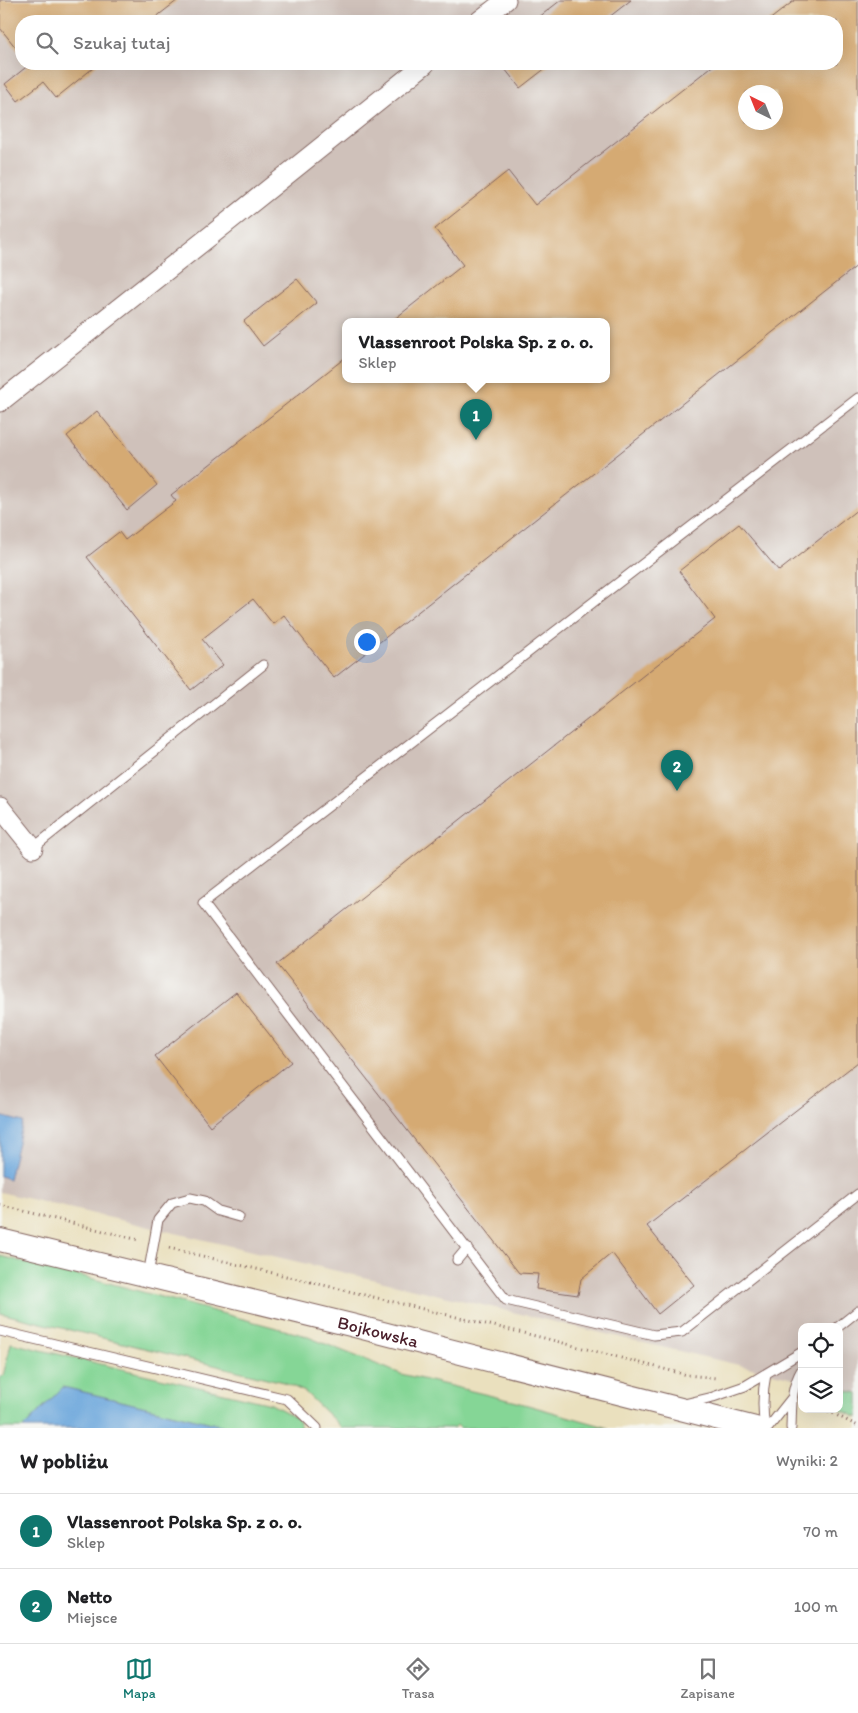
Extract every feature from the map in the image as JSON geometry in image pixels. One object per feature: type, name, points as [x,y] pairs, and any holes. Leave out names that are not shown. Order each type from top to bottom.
[{"type":"street","points":[[487,15],[506,0]]},
{"type":"street","points":[[0,402],[224,226],[418,70]]},
{"type":"street","points":[[0,807],[33,848]]},
{"type":"street","name":"Bojkowska","points":[[0,1240],[148,1274],[755,1428]]},
{"type":"lane","points":[[858,398],[203,903],[506,1300],[654,1335],[682,1332],[858,1194]]},
{"type":"lane","points":[[33,848],[263,665]]},
{"type":"lane","points":[[148,1274],[158,1220],[172,1203],[190,1198],[204,1201],[218,1211],[239,1217]]},
{"type":"lane","points":[[457,1260],[467,1248]]},
{"type":"lane","points":[[843,1323],[858,1311]]},
{"type":"lane","points":[[0,1331],[287,1399],[317,1428]]},
{"type":"lane","points":[[673,1406],[713,1397],[745,1386],[798,1354]]},
{"type":"lane","points":[[766,1374],[762,1392],[762,1411],[766,1428]]},
{"type":"lane","points":[[792,1428],[791,1399],[798,1375]]},
{"type":"lane","points":[[766,1428],[791,1399]]},
{"type":"path","points":[[0,1205],[687,1374],[715,1377],[745,1386]]},
{"type":"path","points":[[832,1413],[858,1426]]},
{"type":"shaded area","points":[[0,0],[858,0],[858,1393],[843,1390],[843,1323],[798,1323],[798,1379],[0,1192]]},
{"type":"green space","points":[[0,1256],[303,1335],[401,1374],[517,1402],[609,1428],[460,1428],[457,1425],[453,1428],[342,1428],[305,1392],[283,1382],[0,1313]]},
{"type":"green space","points":[[11,1343],[271,1404],[297,1418],[301,1428],[226,1428],[63,1387],[23,1428],[0,1428],[0,1376],[3,1376]]},
{"type":"green space","points":[[843,1390],[858,1393],[858,1418],[843,1411]]},
{"type":"water","points":[[0,1116],[23,1122],[9,1179],[0,1176]]},
{"type":"water","points":[[63,1387],[224,1426],[226,1428],[23,1428]]},
{"type":"building","points":[[0,0],[178,0],[159,15],[15,15],[15,47],[0,28]]},
{"type":"building","points":[[561,0],[631,0],[612,15],[542,15]]},
{"type":"building","points":[[795,0],[858,0],[858,265],[334,678],[284,615],[273,624],[253,599],[202,639],[223,665],[191,690],[87,557],[119,532],[125,540],[176,501],[171,495],[342,360],[342,383],[610,383],[610,318],[396,318],[463,265],[435,229],[508,171],[535,205],[707,70],[843,70],[843,15],[776,15]]},
{"type":"building","points":[[22,70],[91,70],[56,98],[43,82],[18,101],[5,84]]},
{"type":"building","points":[[506,70],[543,70],[520,88]]},
{"type":"building","points":[[297,279],[317,303],[263,346],[244,321]]},
{"type":"building","points":[[97,411],[157,485],[127,510],[67,436]]},
{"type":"building","points":[[858,509],[858,1062],[647,1226],[694,1285],[658,1314],[612,1253],[581,1279],[578,1295],[536,1289],[538,1274],[519,1273],[277,964],[715,619],[679,571],[739,524],[779,571]]},
{"type":"building","points":[[236,992],[291,1062],[210,1126],[155,1056]]},
{"type":"place","name":"Vlassenroot Polska Sp. z o. o.","points":[[476,440]]},
{"type":"place","name":"Netto","points":[[677,791]]}]
